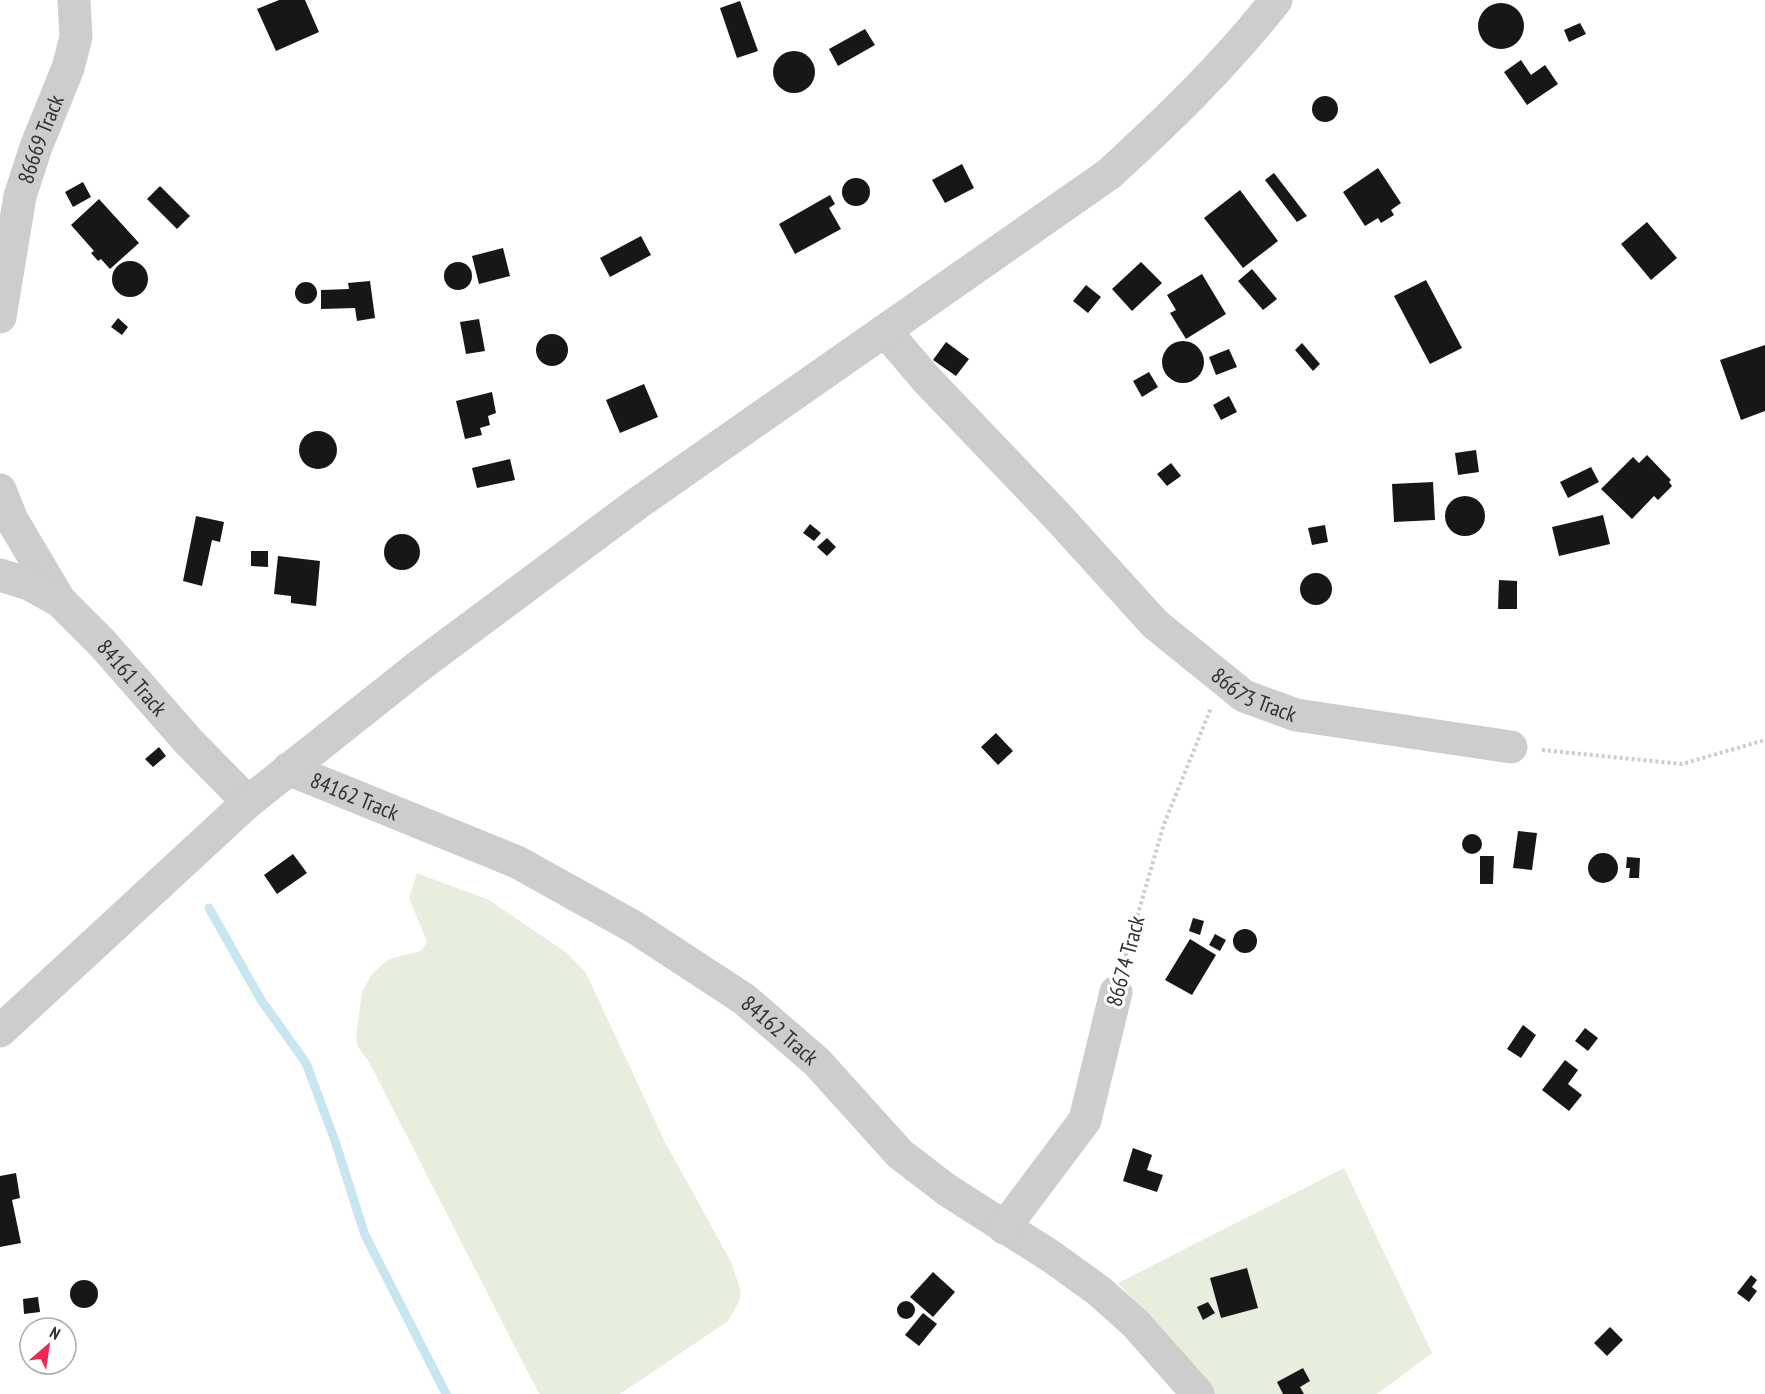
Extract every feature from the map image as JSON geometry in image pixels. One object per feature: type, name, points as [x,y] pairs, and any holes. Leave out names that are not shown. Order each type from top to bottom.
[{"type":"street","name":"86669 Track","points":[[0,317],[20,196],[36,147],[68,68],[76,37],[74,0]]},
{"type":"street","points":[[0,1031],[248,802],[419,666],[638,503],[886,332],[1109,174],[1175,114],[1248,37],[1276,0]]},
{"type":"street","name":"86673 Track","points":[[886,332],[927,380],[1058,517],[1155,624],[1244,696],[1296,715],[1511,747]]},
{"type":"street","points":[[0,490],[12,520],[60,601]]},
{"type":"street","name":"84161 Track","points":[[0,575],[29,584],[60,601],[103,644],[189,742],[248,802]]},
{"type":"street","name":"84162 Track","points":[[288,769],[517,862],[634,927],[744,999],[817,1062],[900,1154],[946,1190],[1052,1257],[1099,1291],[1135,1323],[1198,1394]]},
{"type":"street","name":"86674 Track","points":[[1004,1228],[1085,1120],[1116,992]]},
{"type":"path","name":"86674 Track","points":[[1116,992],[1164,824],[1223,679]]},
{"type":"path","points":[[1511,747],[1682,764],[1765,740]]},
{"type":"green space","points":[[417,873],[489,900],[567,953],[586,973],[664,1140],[731,1262],[741,1291],[739,1302],[728,1321],[620,1394],[540,1394],[538,1392],[369,1062],[358,1047],[356,1036],[362,992],[372,974],[389,959],[421,951],[427,942],[409,898]]},
{"type":"green space","points":[[1344,1168],[1432,1353],[1377,1394],[1213,1394],[1118,1283]]},
{"type":"building","points":[[279,0],[305,0],[319,32],[276,51],[257,9]]},
{"type":"building","points":[[740,1],[758,51],[737,58],[720,8]]},
{"type":"building","points":[[1501,3],[1517,10],[1524,26],[1517,42],[1501,49],[1485,42],[1478,26],[1485,10]]},
{"type":"building","points":[[1580,23],[1586,34],[1569,42],[1564,30]]},
{"type":"building","points":[[865,29],[875,45],[838,66],[829,49]]},
{"type":"building","points":[[794,51],[809,57],[815,72],[809,87],[794,93],[779,87],[773,72],[779,57]]},
{"type":"building","points":[[1521,60],[1531,75],[1545,65],[1558,84],[1527,105],[1504,72]]},
{"type":"building","points":[[1325,96],[1334,100],[1338,109],[1334,118],[1325,122],[1316,118],[1312,109],[1316,100]]},
{"type":"building","points":[[962,164],[974,188],[945,203],[932,180]]},
{"type":"building","points":[[1378,168],[1401,203],[1391,210],[1394,215],[1381,223],[1378,218],[1365,226],[1343,192]]},
{"type":"building","points":[[1274,173],[1307,216],[1297,222],[1265,180]]},
{"type":"building","points":[[856,178],[866,182],[870,192],[866,202],[856,206],[846,202],[842,192],[846,182]]},
{"type":"building","points":[[83,182],[91,197],[73,207],[65,192]]},
{"type":"building","points":[[160,186],[190,216],[177,229],[147,199]]},
{"type":"building","points":[[1240,190],[1278,241],[1243,268],[1204,218]]},
{"type":"building","points":[[830,195],[835,204],[829,208],[841,229],[795,254],[779,224]]},
{"type":"building","points":[[99,199],[139,243],[110,269],[101,259],[98,261],[91,253],[94,251],[71,225]]},
{"type":"building","points":[[1647,222],[1677,258],[1651,280],[1621,244]]},
{"type":"building","points":[[641,236],[651,255],[610,277],[600,258]]},
{"type":"building","points":[[503,248],[510,276],[479,284],[472,256]]},
{"type":"building","points":[[130,261],[142,267],[148,279],[142,291],[130,297],[118,291],[112,279],[118,267]]},
{"type":"building","points":[[458,262],[468,266],[472,276],[468,286],[458,290],[448,286],[444,276],[448,266]]},
{"type":"building","points":[[1141,262],[1162,283],[1132,311],[1112,289]]},
{"type":"building","points":[[1252,269],[1277,299],[1263,310],[1238,281]]},
{"type":"building","points":[[1202,274],[1226,314],[1186,339],[1170,313],[1176,310],[1167,295]]},
{"type":"building","points":[[1426,280],[1462,348],[1430,364],[1394,296]]},
{"type":"building","points":[[370,281],[375,318],[357,321],[355,308],[321,309],[321,290],[349,289],[348,283]]},
{"type":"building","points":[[306,282],[314,285],[317,293],[314,301],[306,304],[298,301],[295,293],[298,285]]},
{"type":"building","points":[[1086,285],[1101,297],[1088,313],[1073,301]]},
{"type":"building","points":[[118,318],[128,327],[122,335],[111,327]]},
{"type":"building","points":[[479,319],[485,351],[466,354],[460,322]]},
{"type":"building","points":[[552,334],[563,339],[568,350],[563,361],[552,366],[541,361],[536,350],[541,339]]},
{"type":"building","points":[[1183,341],[1198,347],[1204,362],[1198,377],[1183,383],[1168,377],[1162,362],[1168,347]]},
{"type":"building","points":[[946,342],[969,359],[956,376],[933,360]]},
{"type":"building","points":[[1302,343],[1320,364],[1313,371],[1295,350]]},
{"type":"building","points":[[1765,345],[1765,411],[1741,420],[1720,360]]},
{"type":"building","points":[[1229,349],[1237,367],[1216,375],[1209,357]]},
{"type":"building","points":[[1149,372],[1158,387],[1142,397],[1133,381]]},
{"type":"building","points":[[644,384],[658,417],[620,433],[606,400]]},
{"type":"building","points":[[492,392],[496,413],[488,416],[490,425],[480,428],[482,435],[465,439],[456,401]]},
{"type":"building","points":[[1229,396],[1237,412],[1221,420],[1213,405]]},
{"type":"building","points":[[318,431],[331,437],[337,450],[331,463],[318,469],[305,463],[299,450],[305,437]]},
{"type":"building","points":[[1476,450],[1479,472],[1458,475],[1455,453]]},
{"type":"building","points":[[1647,455],[1671,480],[1669,482],[1672,486],[1658,500],[1654,496],[1632,519],[1601,489],[1633,457],[1639,463]]},
{"type":"building","points":[[510,459],[515,480],[477,488],[472,468]]},
{"type":"building","points":[[1171,463],[1181,476],[1167,486],[1157,474]]},
{"type":"building","points":[[1591,467],[1599,482],[1568,498],[1560,482]]},
{"type":"building","points":[[1433,482],[1435,520],[1394,522],[1392,484]]},
{"type":"building","points":[[1465,496],[1479,502],[1485,516],[1479,530],[1465,536],[1451,530],[1445,516],[1451,502]]},
{"type":"building","points":[[1603,515],[1610,544],[1559,556],[1552,527]]},
{"type":"building","points":[[196,516],[224,522],[220,542],[212,540],[202,586],[183,581]]},
{"type":"building","points":[[810,524],[821,533],[814,541],[803,533]]},
{"type":"building","points":[[1325,525],[1328,542],[1312,545],[1308,528]]},
{"type":"building","points":[[402,534],[415,539],[420,552],[415,565],[402,570],[389,565],[384,552],[389,539]]},
{"type":"building","points":[[827,538],[836,547],[827,556],[817,547]]},
{"type":"building","points":[[251,551],[268,551],[268,567],[251,566]]},
{"type":"building","points":[[278,556],[320,561],[316,606],[291,603],[291,596],[274,594]]},
{"type":"building","points":[[1316,573],[1328,577],[1332,589],[1328,601],[1316,605],[1304,601],[1300,589],[1304,577]]},
{"type":"building","points":[[1499,580],[1517,581],[1517,609],[1498,609]]},
{"type":"building","points":[[996,733],[1013,751],[998,765],[981,747]]},
{"type":"building","points":[[159,747],[166,756],[153,767],[145,759]]},
{"type":"building","points":[[1518,831],[1537,833],[1532,870],[1513,868]]},
{"type":"building","points":[[1468,834],[1476,834],[1482,840],[1482,848],[1476,854],[1468,854],[1462,848],[1462,840]]},
{"type":"building","points":[[1603,853],[1614,857],[1618,868],[1614,879],[1603,883],[1592,879],[1588,868],[1592,857]]},
{"type":"building","points":[[293,854],[307,873],[277,894],[264,875]]},
{"type":"building","points":[[1480,856],[1494,856],[1493,884],[1480,884]]},
{"type":"building","points":[[1627,857],[1640,858],[1639,878],[1629,878],[1630,868],[1626,868]]},
{"type":"building","points":[[1193,918],[1204,921],[1200,935],[1189,931]]},
{"type":"building","points":[[1245,929],[1254,932],[1257,941],[1254,950],[1245,953],[1236,950],[1233,941],[1236,932]]},
{"type":"building","points":[[1215,934],[1226,940],[1220,951],[1209,945]]},
{"type":"building","points":[[1190,939],[1216,955],[1192,995],[1165,980]]},
{"type":"building","points":[[1523,1025],[1536,1035],[1521,1058],[1507,1049]]},
{"type":"building","points":[[1585,1028],[1598,1038],[1588,1051],[1575,1041]]},
{"type":"building","points":[[1565,1060],[1578,1070],[1568,1084],[1582,1095],[1569,1111],[1542,1090]]},
{"type":"building","points":[[1133,1148],[1152,1155],[1147,1170],[1163,1175],[1157,1192],[1123,1181]]},
{"type":"building","points":[[16,1173],[20,1198],[12,1200],[21,1243],[0,1247],[0,1176]]},
{"type":"building","points":[[1247,1268],[1258,1308],[1221,1318],[1210,1278]]},
{"type":"building","points":[[933,1272],[955,1292],[933,1317],[910,1297]]},
{"type":"building","points":[[1751,1275],[1757,1280],[1752,1287],[1757,1291],[1749,1302],[1737,1293]]},
{"type":"building","points":[[84,1280],[94,1284],[98,1294],[94,1304],[84,1308],[74,1304],[70,1294],[74,1284]]},
{"type":"building","points":[[38,1297],[40,1312],[24,1314],[23,1299]]},
{"type":"building","points":[[906,1301],[914,1306],[915,1310],[910,1318],[906,1319],[898,1314],[897,1310],[902,1302]]},
{"type":"building","points":[[1208,1302],[1215,1313],[1203,1320],[1197,1307]]},
{"type":"building","points":[[923,1313],[937,1324],[919,1346],[905,1335]]},
{"type":"building","points":[[1610,1327],[1623,1340],[1607,1356],[1594,1343]]},
{"type":"building","points":[[1303,1368],[1310,1381],[1300,1387],[1304,1394],[1283,1394],[1277,1382]]},
{"type":"waterway","points":[[209,908],[261,1000],[306,1063],[335,1141],[365,1235],[446,1394]]}]
